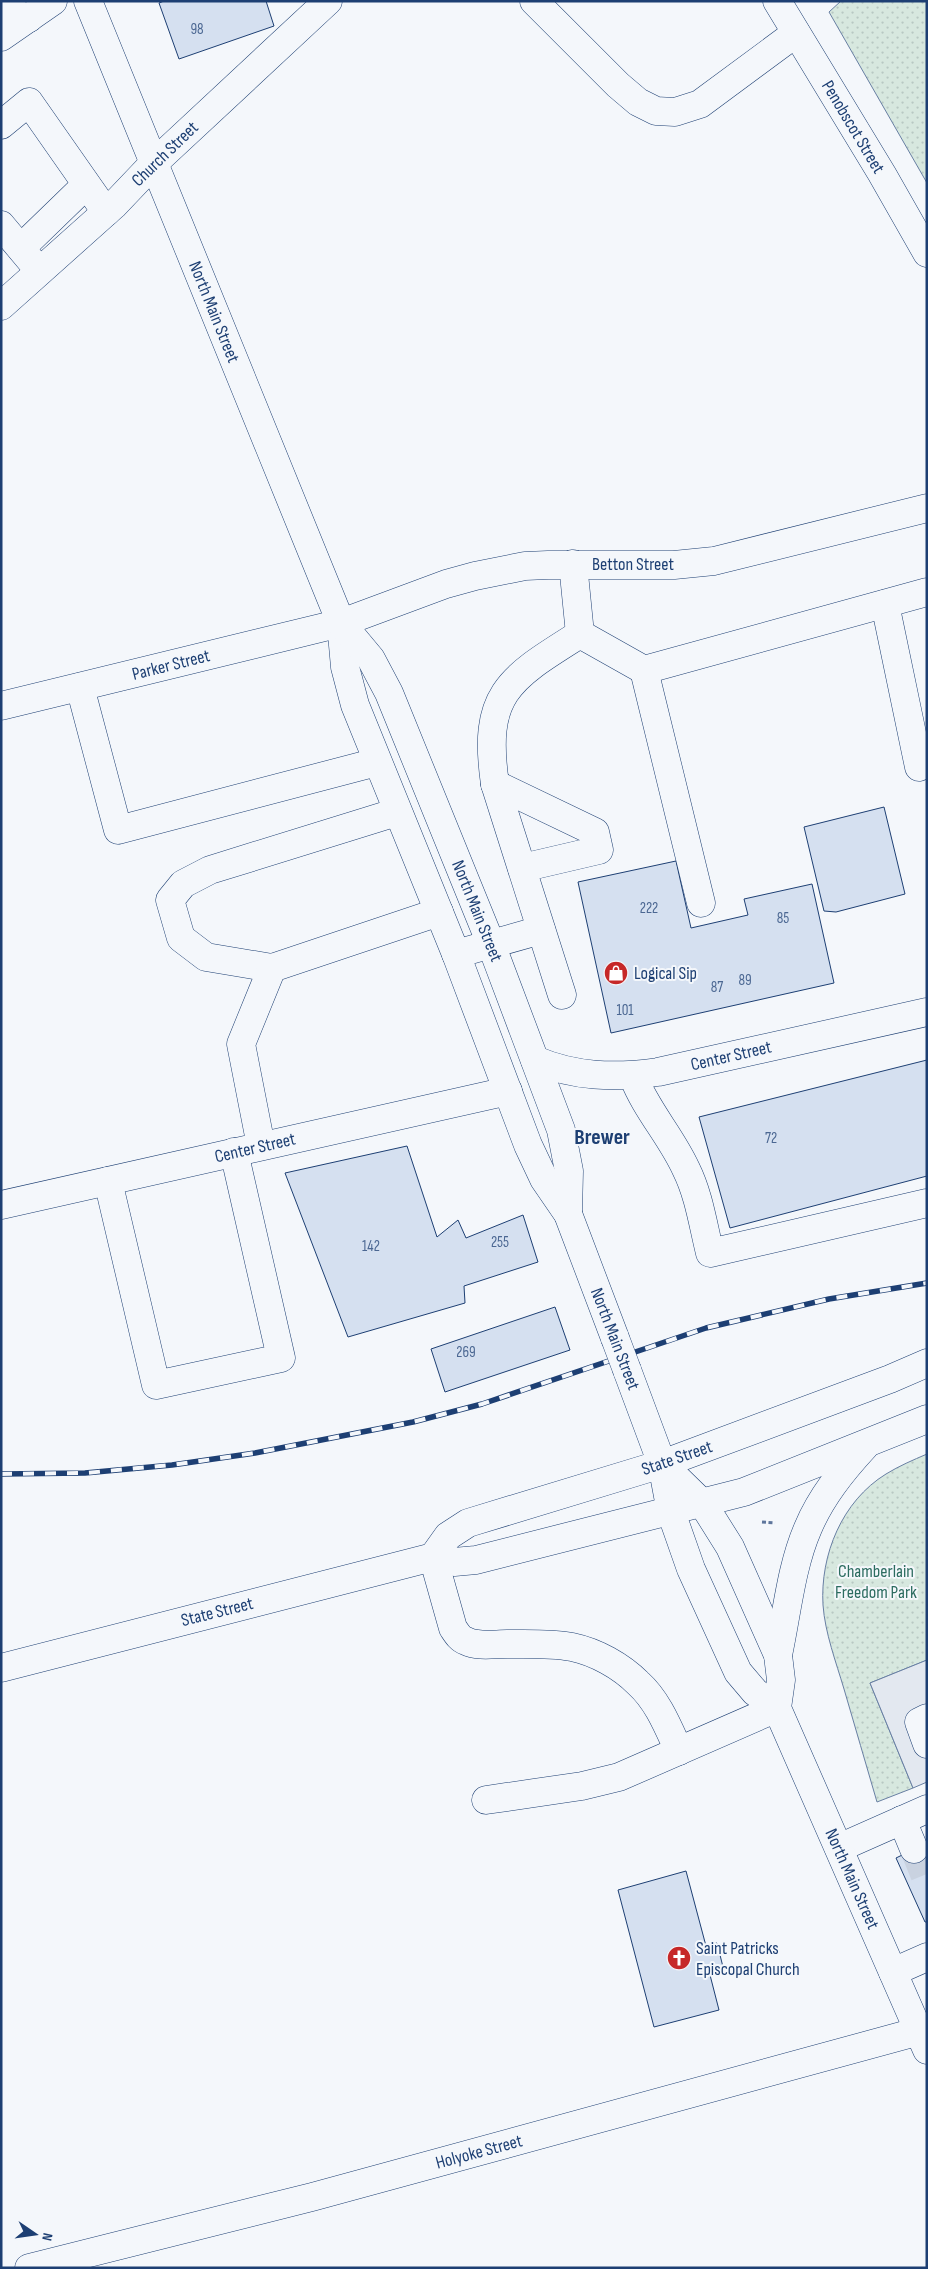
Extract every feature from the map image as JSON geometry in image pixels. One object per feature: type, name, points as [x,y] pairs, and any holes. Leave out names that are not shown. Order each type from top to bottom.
[{"type":"main road","points":[[1,37],[53,1]]},
{"type":"main road","name":"North Main Street","points":[[88,1],[341,623],[349,687],[397,812],[456,954],[536,1161],[555,1197],[568,1214],[662,1464],[671,1512],[691,1569],[738,1672],[755,1692],[777,1708],[924,2038]]},
{"type":"main road","name":"Church Street","points":[[1,306],[106,212],[154,164],[328,1]]},
{"type":"main road","points":[[534,1],[618,85],[638,102],[656,112],[675,112],[700,104],[802,44]]},
{"type":"main road","name":"Penobscot Street","points":[[777,1],[882,174],[927,253]]},
{"type":"main road","points":[[1,9],[29,18]]},
{"type":"main road","points":[[1,125],[29,102],[106,212]]},
{"type":"main road","points":[[20,248],[86,184]]},
{"type":"main road","points":[[1,225],[41,272]]},
{"type":"main road","name":"Betton Street","points":[[341,623],[446,584],[524,566],[573,564],[674,565],[714,561],[927,508]]},
{"type":"main road","points":[[573,564],[580,634]]},
{"type":"main road","points":[[580,634],[644,670],[927,592]]},
{"type":"main road","points":[[885,604],[919,767]]},
{"type":"main road","name":"North Main Street","points":[[341,623],[371,658],[389,693],[491,944],[561,1130],[569,1171],[568,1214]]},
{"type":"main road","name":"Parker Street","points":[[1,706],[341,623]]},
{"type":"main road","points":[[562,995],[495,784],[492,763],[492,726],[501,697],[510,685],[526,670],[580,634]]},
{"type":"main road","points":[[644,670],[700,903]]},
{"type":"main road","points":[[80,687],[118,830],[377,762]]},
{"type":"main road","points":[[495,784],[595,832],[599,850],[522,868]]},
{"type":"main road","points":[[397,812],[210,870],[183,884],[170,900],[181,938],[206,957],[272,968],[439,912]]},
{"type":"main road","points":[[456,954],[541,930]]},
{"type":"main road","points":[[261,1146],[242,1044],[272,968]]},
{"type":"main road","name":"Center Street","points":[[535,1060],[557,1068],[593,1076],[633,1076],[927,1012]]},
{"type":"main road","points":[[633,1076],[645,1103],[686,1169],[694,1187],[710,1253],[927,1203]]},
{"type":"main road","name":"Center Street","points":[[1,1205],[508,1091]]},
{"type":"main road","points":[[108,1181],[156,1385],[281,1358],[234,1152]]},
{"type":"main road","name":"State Street","points":[[433,1557],[448,1536],[468,1523],[662,1464],[881,1383],[927,1363]]},
{"type":"main road","name":"State Street","points":[[1,1668],[433,1557],[454,1562],[476,1560],[703,1504],[744,1492],[927,1419]]},
{"type":"main road","points":[[778,1655],[795,1572],[807,1530],[836,1479],[867,1443]]},
{"type":"main road","name":"North Main Street","points":[[662,1464],[703,1504],[730,1547],[778,1655],[781,1680],[777,1708]]},
{"type":"main road","points":[[433,1557],[453,1628],[458,1637],[475,1644],[537,1644],[574,1648],[591,1652],[607,1660],[638,1683],[653,1699],[665,1718],[679,1751]]},
{"type":"main road","points":[[486,1800],[600,1782],[618,1777],[777,1708]]},
{"type":"main road","points":[[927,1718],[919,1722],[927,1744]]},
{"type":"main road","points":[[839,1848],[927,1809]]},
{"type":"main road","points":[[902,1820],[914,1849]]},
{"type":"main road","points":[[893,1972],[927,1957]]},
{"type":"main road","name":"Holyoke Street","points":[[29,2268],[312,2197],[924,2038]]},
{"type":"green space","points":[[841,1],[927,1],[927,183],[829,12]]},
{"type":"green space","name":"Chamberlain Freedom Park","points":[[927,1454],[927,1660],[870,1683],[913,1788],[877,1802],[826,1626],[823,1605],[825,1567],[837,1531],[857,1499],[886,1474]]},
{"type":"shaded area","points":[[927,1660],[927,1782],[913,1788],[870,1683]]},
{"type":"building","points":[[164,1],[266,1],[274,26],[179,59],[159,3]]},
{"type":"building","points":[[884,807],[905,894],[836,912],[824,911],[804,827]]},
{"type":"building","points":[[676,861],[691,928],[748,915],[744,899],[812,884],[834,983],[611,1033],[578,882]]},
{"type":"building","points":[[927,1060],[927,1176],[730,1228],[699,1117]]},
{"type":"building","points":[[407,1146],[437,1237],[458,1220],[466,1238],[523,1215],[538,1262],[464,1286],[465,1303],[348,1337],[285,1173]]},
{"type":"building","points":[[555,1307],[570,1350],[445,1392],[431,1349]]},
{"type":"building","points":[[927,1843],[927,1922],[925,1922],[896,1858]]},
{"type":"building","name":"Saint Patricks Episcopal Church","points":[[686,1871],[706,1946],[717,1943],[724,1971],[710,1975],[719,2010],[654,2027],[618,1890]]},
{"type":"tunnel","points":[[914,1849],[927,1881]]},
{"type":"railway","points":[[1,1474],[85,1473],[172,1465],[255,1453],[413,1422],[482,1404],[706,1328],[829,1299],[927,1283]]},
{"type":"place","name":"Logical Sip","points":[[616,973]]},
{"type":"place","name":"Saint Patricks Episcopal Church","points":[[679,1958]]},
{"type":"district","name":"Brewer","points":[[602,1137]]}]
